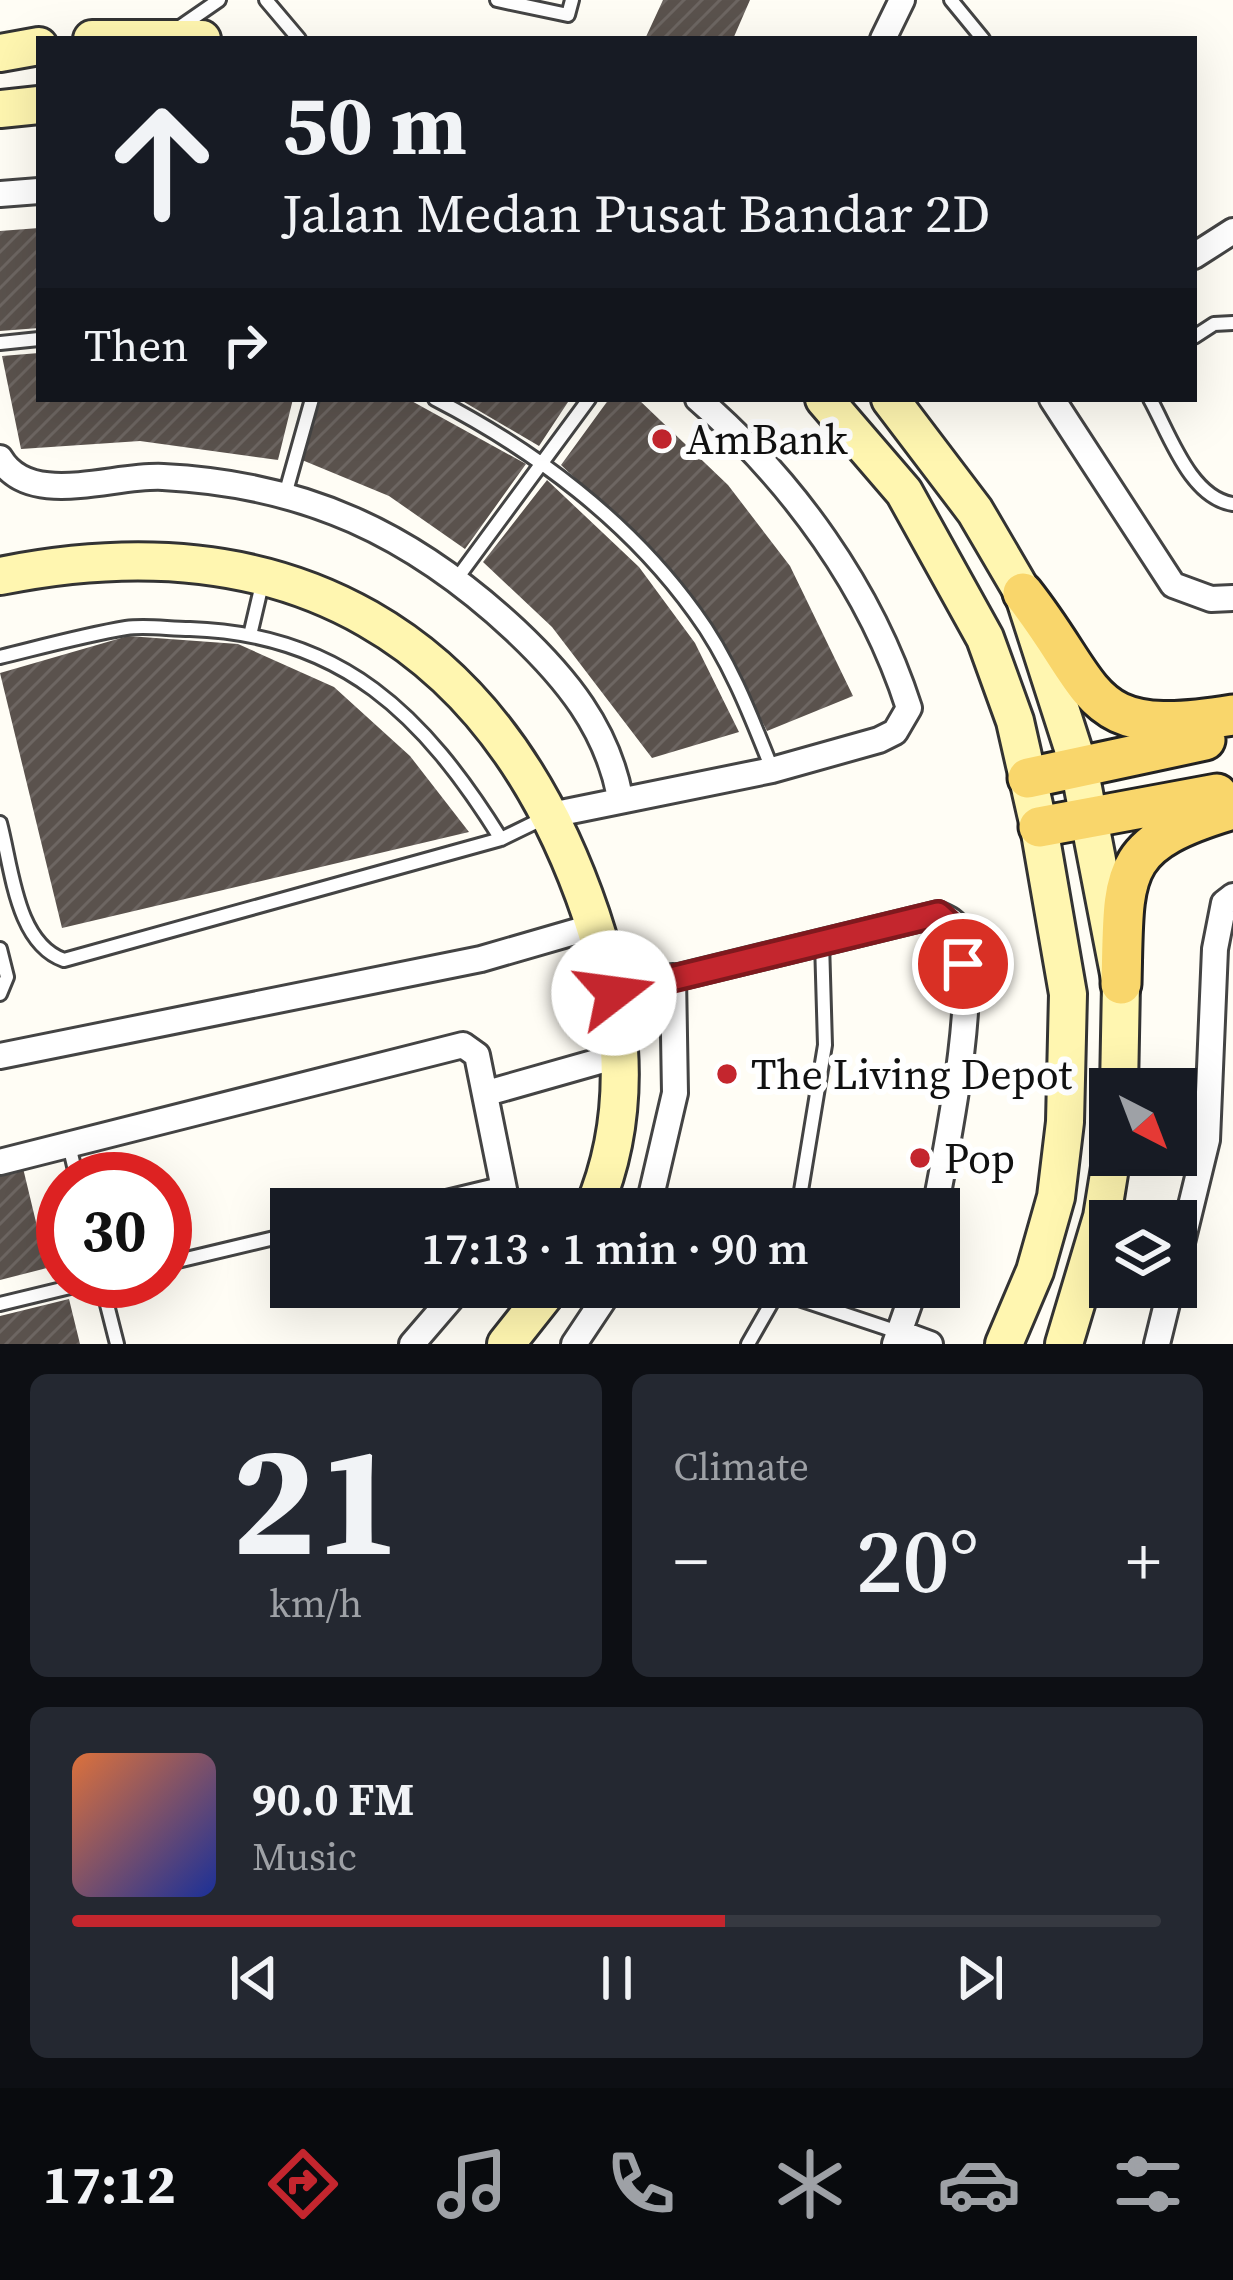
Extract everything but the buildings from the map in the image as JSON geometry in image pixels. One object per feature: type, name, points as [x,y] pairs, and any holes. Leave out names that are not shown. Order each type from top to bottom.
[{"type":"main road","points":[[0,53],[36,47]]},
{"type":"main road","points":[[0,109],[36,105]]},
{"type":"main road","points":[[827,402],[904,492],[985,638],[1039,827],[1068,994],[1065,1122],[1056,1197],[1035,1271],[1004,1344]]},
{"type":"main road","points":[[892,402],[975,511],[1053,632],[1076,678],[1111,710],[1154,724],[1233,715]]},
{"type":"main road","points":[[4,572],[99,560],[157,560],[264,576],[310,590],[383,626],[428,659],[505,744],[551,815],[595,926],[614,993],[621,1055],[613,1151],[600,1188]]},
{"type":"main road","points":[[1023,592],[1079,767],[1121,984]]},
{"type":"main road","points":[[1028,778],[1233,734]]},
{"type":"main road","points":[[1039,827],[1233,791]]},
{"type":"main road","points":[[1119,1068],[1123,900],[1140,854],[1169,832],[1233,809]]},
{"type":"main road","points":[[1064,1344],[1097,1236],[1108,1176]]},
{"type":"main road","points":[[506,1344],[534,1308]]},
{"type":"street","points":[[884,36],[902,0]]},
{"type":"street","points":[[0,194],[36,191]]},
{"type":"street","points":[[1197,254],[1233,231]]},
{"type":"street","points":[[551,815],[620,797],[772,770],[879,740],[895,732],[909,708],[896,667],[835,555],[795,500],[701,402]]},
{"type":"street","points":[[1054,402],[1172,585],[1210,599],[1233,598]]},
{"type":"street","points":[[0,458],[8,470],[28,483],[161,476],[285,495],[361,518],[458,577],[567,685],[613,758],[620,797]]},
{"type":"street","points":[[1192,1200],[1207,1140],[1209,1024],[1228,900]]},
{"type":"street","points":[[614,993],[938,914],[961,935],[964,994],[957,1095],[939,1188]]},
{"type":"street","points":[[0,1056],[481,959],[595,926]]},
{"type":"street","points":[[653,1188],[675,1093],[673,976]]},
{"type":"street","points":[[0,1162],[463,1045],[477,1055],[506,1188]]},
{"type":"street","points":[[487,1093],[621,1055]]},
{"type":"street","points":[[412,1344],[443,1308]]},
{"type":"street","points":[[574,1344],[597,1308]]},
{"type":"street","points":[[908,1308],[898,1338],[930,1344]]},
{"type":"street","points":[[1157,1344],[1166,1308]]},
{"type":"lane","points":[[163,36],[219,0]]},
{"type":"lane","points":[[266,0],[296,36]]},
{"type":"lane","points":[[497,0],[568,15],[572,0]]},
{"type":"lane","points":[[951,0],[981,36]]},
{"type":"lane","points":[[1197,335],[1214,324],[1233,323]]},
{"type":"lane","points":[[0,344],[36,339]]},
{"type":"lane","points":[[285,495],[311,402]]},
{"type":"lane","points":[[440,402],[543,463],[591,501],[696,613],[743,697],[772,770]]},
{"type":"lane","points":[[458,577],[587,402]]},
{"type":"lane","points":[[1152,402],[1199,486],[1220,502],[1233,504]]},
{"type":"lane","points":[[251,631],[264,576]]},
{"type":"lane","points":[[0,657],[129,628],[251,631],[325,657],[397,705],[477,800],[501,839]]},
{"type":"lane","points":[[0,824],[29,932],[46,953],[64,960],[501,839],[551,815]]},
{"type":"lane","points":[[801,1188],[825,1045],[821,941]]},
{"type":"lane","points":[[0,950],[7,977],[0,994]]},
{"type":"lane","points":[[69,1145],[71,1152]]},
{"type":"lane","points":[[485,1188],[506,1183]]},
{"type":"lane","points":[[192,1258],[270,1239]]},
{"type":"lane","points":[[0,1304],[36,1296]]},
{"type":"lane","points":[[106,1308],[117,1344]]},
{"type":"lane","points":[[748,1344],[769,1308]]},
{"type":"lane","points":[[824,1308],[898,1338]]},
{"type":"place","name":"AmBank","points":[[662,439]]},
{"type":"place","name":"The Living Depot","points":[[727,1074]]},
{"type":"place","name":"Pop","points":[[920,1158]]},
{"type":"route","points":[[614,993],[938,914],[961,935],[963,964]]}]
